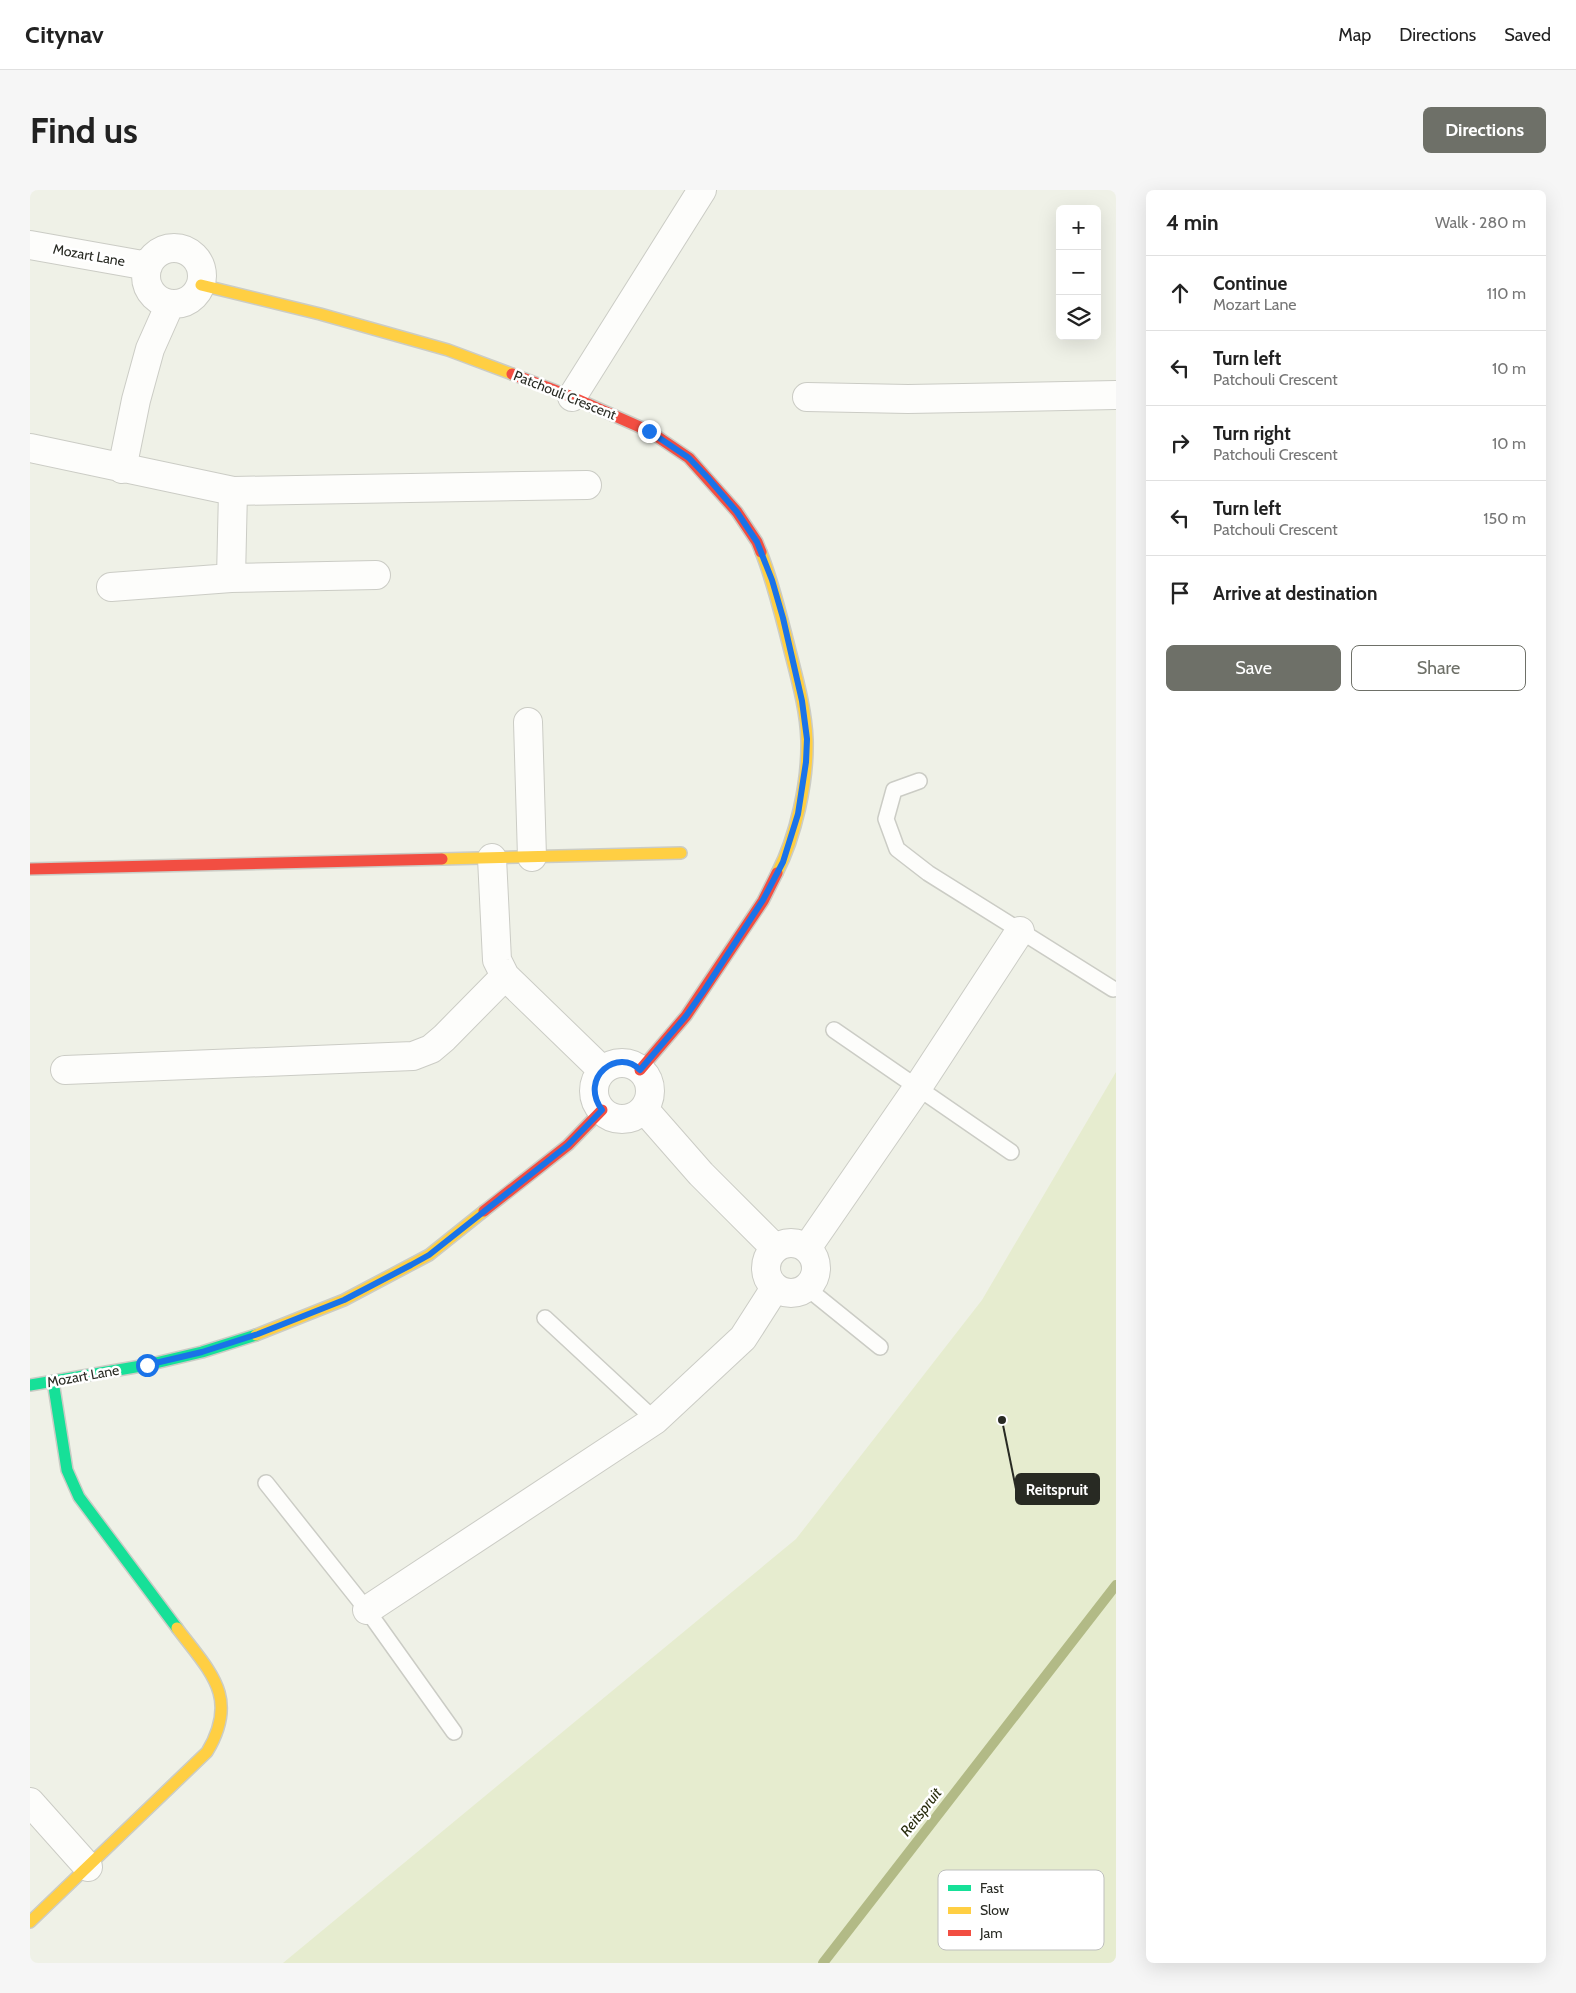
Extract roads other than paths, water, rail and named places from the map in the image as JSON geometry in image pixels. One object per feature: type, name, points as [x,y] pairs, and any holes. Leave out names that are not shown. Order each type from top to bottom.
[{"type":"street","points":[[572,397],[702,190]]},
{"type":"street","name":"Mozart Lane","points":[[30,244],[148,266]]},
{"type":"street","points":[[180,248],[189,251],[201,266],[203,276],[201,285],[196,294],[180,304],[160,301],[154,296],[146,280],[148,266],[154,255],[161,250],[180,248]]},
{"type":"street","name":"Patchouli Crescent","points":[[201,285],[390,332],[448,350],[572,397],[649,431],[689,458],[737,512],[757,542],[772,580],[802,701],[807,739],[806,762],[798,814],[783,862],[763,900],[686,1016],[640,1070]]},
{"type":"street","points":[[122,469],[136,400],[150,349],[170,304]]},
{"type":"street","points":[[807,397],[908,399],[1116,395]]},
{"type":"street","points":[[30,448],[233,491],[587,485]]},
{"type":"street","points":[[231,578],[233,491]]},
{"type":"street","points":[[111,587],[231,578],[302,575],[376,575]]},
{"type":"street","points":[[528,722],[532,857]]},
{"type":"street","points":[[30,869],[681,853]]},
{"type":"street","points":[[492,858],[497,960],[505,976],[602,1070]]},
{"type":"street","points":[[807,1248],[918,1087],[1020,931]]},
{"type":"street","points":[[65,1070],[413,1056],[431,1049],[444,1038],[505,976]]},
{"type":"street","points":[[618,1062],[637,1066],[644,1073],[651,1091],[649,1101],[644,1109],[628,1119],[608,1116],[596,1103],[594,1091],[597,1077],[602,1070],[618,1062]]},
{"type":"street","points":[[644,1109],[701,1174],[775,1248]]},
{"type":"street","name":"Mozart Lane","points":[[30,1385],[147,1365],[202,1352],[258,1334],[344,1300],[429,1255],[568,1145],[602,1110]]},
{"type":"street","points":[[785,1244],[797,1244],[807,1248],[814,1258],[816,1268],[814,1279],[806,1288],[797,1293],[785,1293],[775,1288],[768,1279],[766,1268],[768,1257],[775,1248],[785,1244]]},
{"type":"street","points":[[367,1610],[655,1420],[744,1338],[775,1288]]},
{"type":"street","points":[[30,1922],[207,1752],[219,1734],[223,1713],[220,1691],[210,1672],[79,1497],[67,1470],[54,1381]]},
{"type":"street","points":[[30,1802],[88,1866]]},
{"type":"lane","points":[[919,781],[894,790],[886,819],[897,849],[928,873],[1113,989]]},
{"type":"lane","points":[[834,1030],[1011,1152]]},
{"type":"lane","points":[[806,1288],[880,1347]]},
{"type":"lane","points":[[545,1318],[655,1420]]},
{"type":"lane","points":[[266,1483],[367,1610],[454,1732]]},
{"type":"waterway","name":"Reitspruit","points":[[823,1963],[1116,1585]]},
{"type":"place","name":"Reitspruit","points":[[1002,1420]]}]
